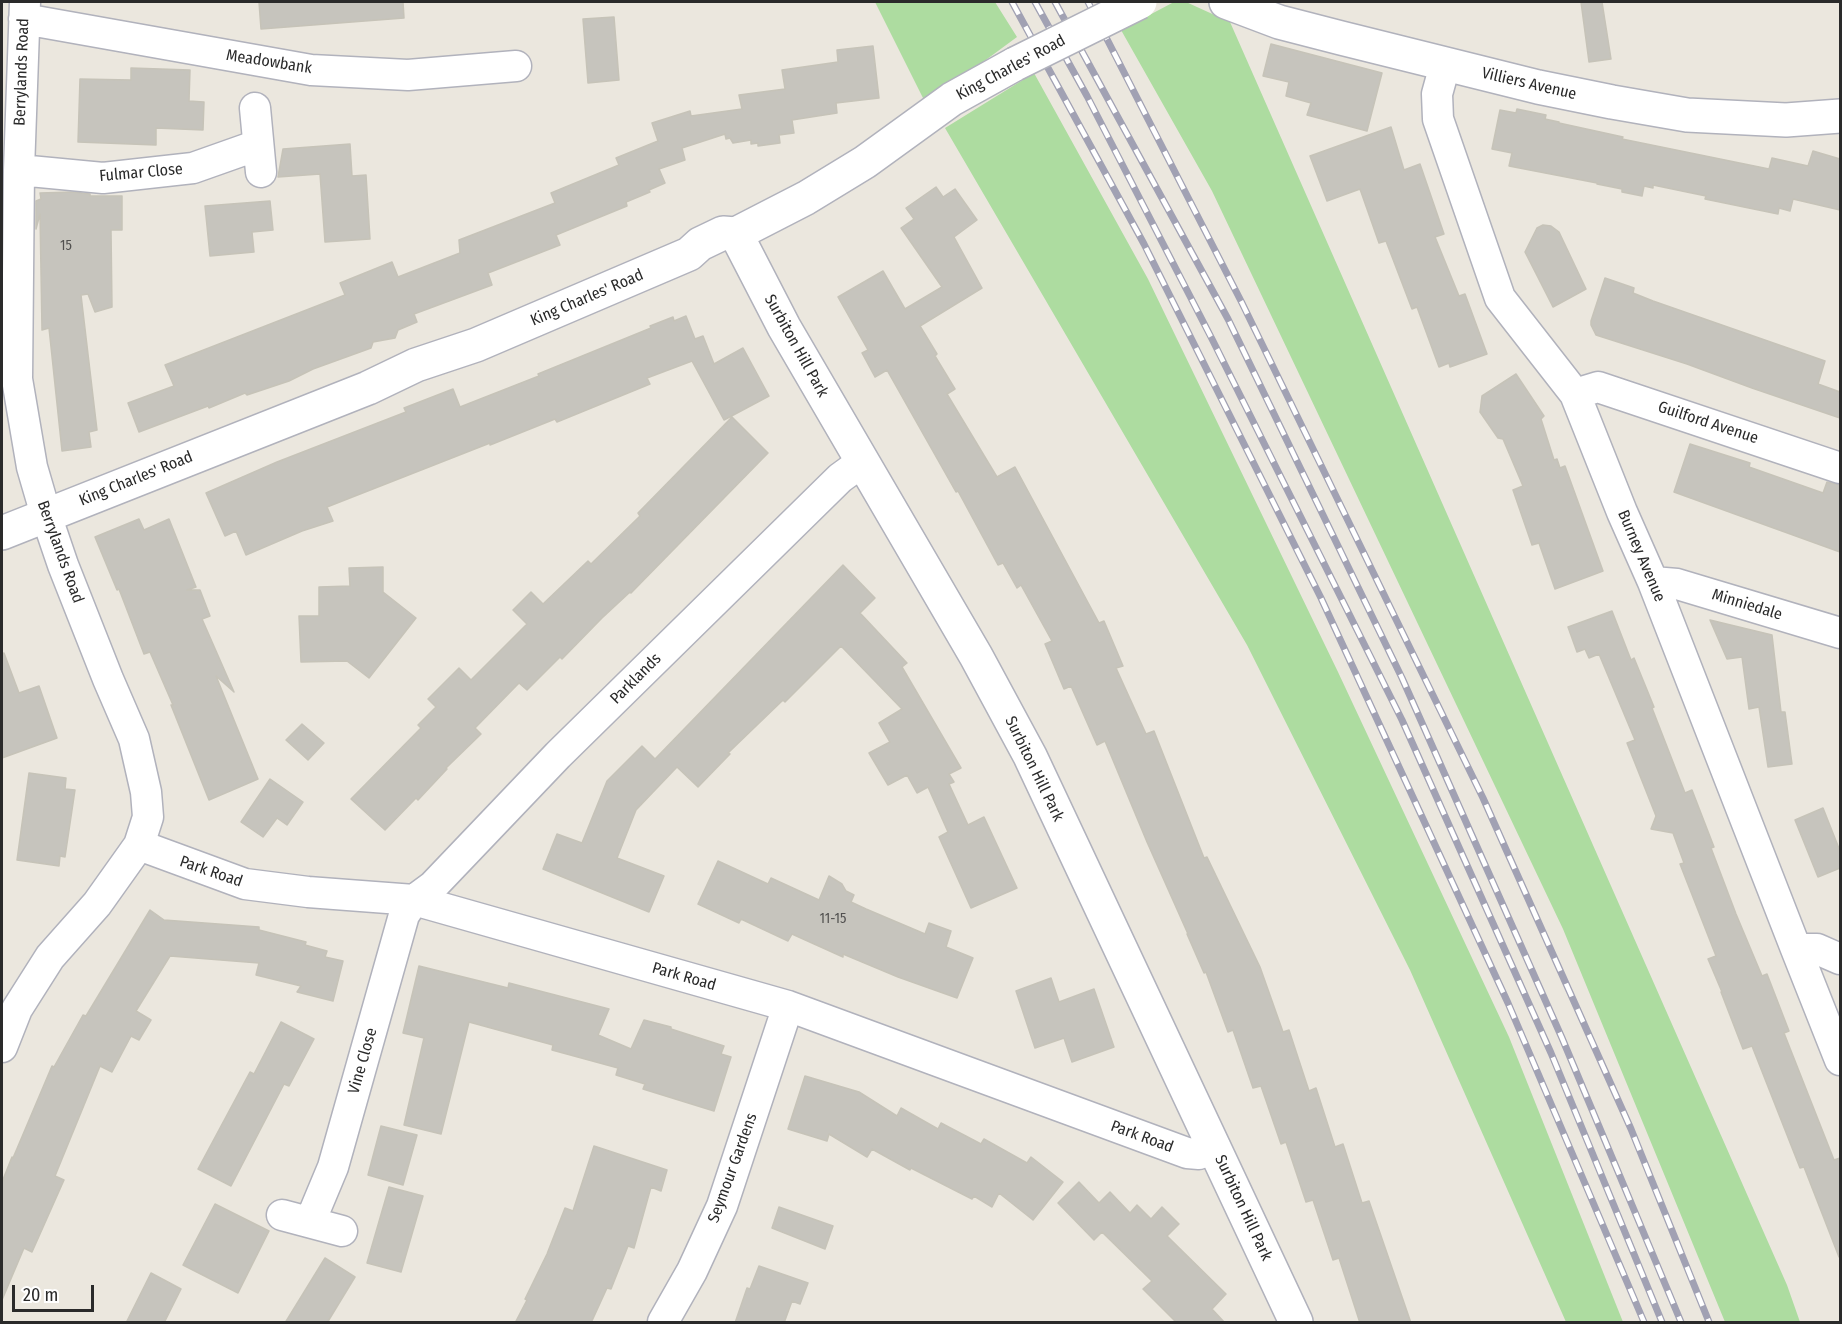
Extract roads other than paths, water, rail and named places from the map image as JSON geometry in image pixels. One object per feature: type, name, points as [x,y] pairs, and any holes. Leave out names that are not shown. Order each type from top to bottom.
[{"type":"street","name":"King Charles' Road","points":[[2,533],[368,388],[416,365],[476,345],[689,254],[700,244],[723,233],[736,234],[816,192],[865,162],[952,99],[1015,64],[1140,2]]},
{"type":"street","name":"Villiers Avenue","points":[[1226,2],[1282,12],[1445,65],[1612,102],[1687,115],[1786,120],[1840,116]]},
{"type":"street","name":"Meadowbank","points":[[25,10],[311,70],[408,75],[516,66]]},
{"type":"street","name":"Berrylands Road","points":[[2,1047],[17,1009],[50,957],[97,904],[140,845],[148,817],[146,792],[134,739],[100,658],[46,514],[9,380],[25,10]]},
{"type":"street","name":"Burney Avenue","points":[[1445,65],[1437,94],[1438,119],[1500,298],[1575,394],[1622,512],[1653,582],[1840,1060]]},
{"type":"street","name":"Fulmar Close","points":[[19,170],[103,178],[260,158],[255,108]]},
{"type":"street","name":"Surbiton Hill Park","points":[[736,234],[784,327],[976,656],[1030,756],[1296,1323]]},
{"type":"street","name":"Guilford Avenue","points":[[1575,394],[1598,387],[1840,468]]},
{"type":"street","name":"Parklands","points":[[414,900],[433,886],[558,756],[840,478],[862,462]]},
{"type":"street","name":"Minniedale","points":[[1653,582],[1677,584],[1840,633]]},
{"type":"street","name":"Park Road","points":[[140,845],[245,884],[308,892],[414,900],[788,1006],[1187,1153],[1199,1154],[1215,1147]]},
{"type":"street","name":"Vine Close","points":[[342,1231],[296,1219],[333,1167],[404,915],[414,900]]},
{"type":"street","points":[[1796,949],[1817,949],[1840,959]]},
{"type":"street","name":"Seymour Gardens","points":[[663,1323],[692,1271],[722,1206],[788,1006]]},
{"type":"railway","points":[[1012,2],[1144,244],[1321,598],[1508,1003],[1644,1322]]},
{"type":"railway","points":[[1035,2],[1087,96],[1212,339],[1402,720],[1551,1053],[1662,1322]]},
{"type":"railway","points":[[1055,2],[1228,319],[1402,678],[1562,1038],[1681,1322]]},
{"type":"railway","points":[[1088,2],[1242,303],[1483,798],[1631,1129],[1709,1322]]}]
